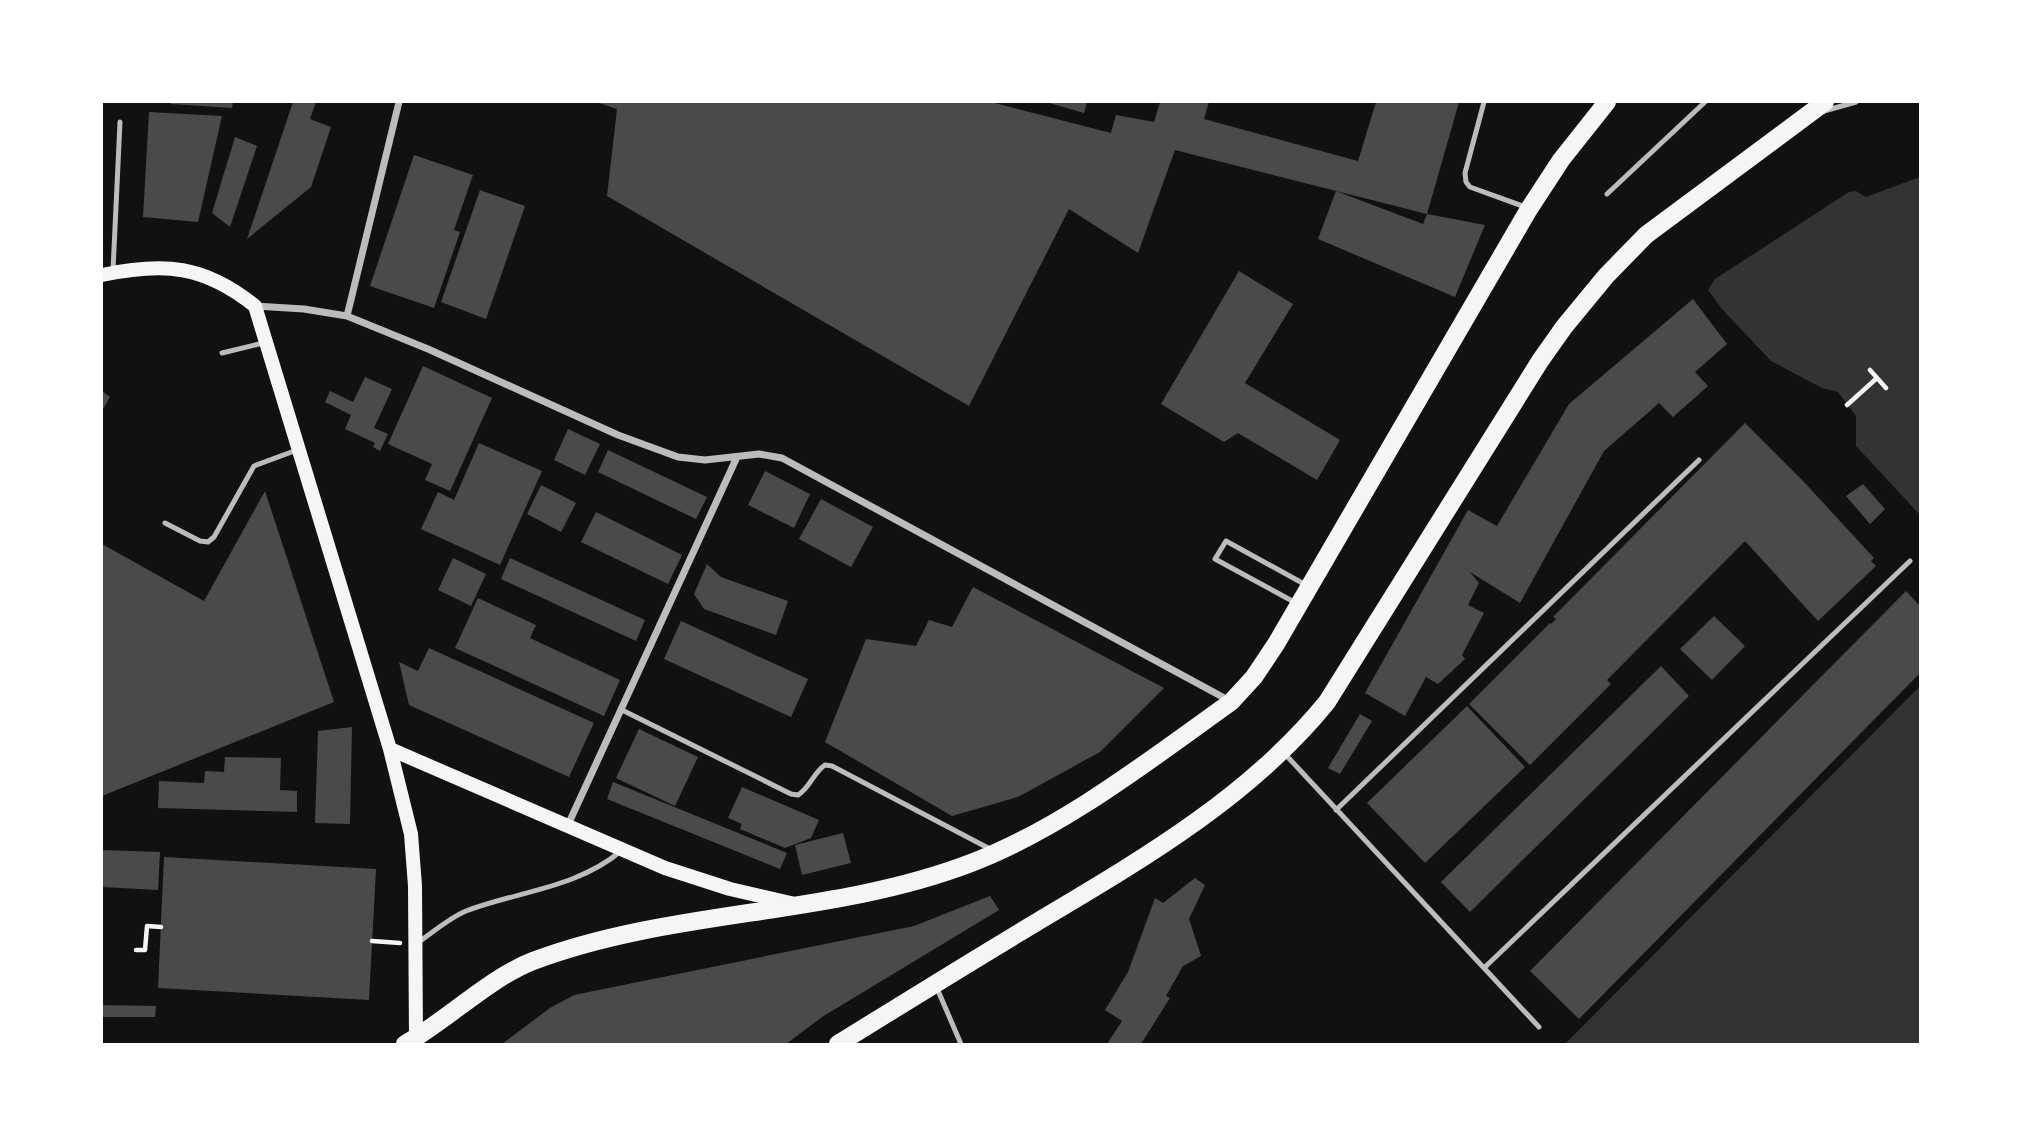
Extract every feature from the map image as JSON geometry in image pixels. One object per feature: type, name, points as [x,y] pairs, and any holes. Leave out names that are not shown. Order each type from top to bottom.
[{"type":"main road","points":[[412,1043],[508,974],[530,962],[565,950],[639,931],[803,906],[919,881],[973,862],[1051,824],[1231,702],[1254,677],[1309,587],[1529,209],[1561,160],[1606,102]]},
{"type":"main road","points":[[838,1045],[1184,832],[1282,750],[1327,702],[1540,361],[1606,276],[1646,235],[1825,102]]},
{"type":"main road","points":[[107,274],[154,268],[206,274],[232,287],[255,306],[390,749],[411,834],[415,944],[412,1043]]},
{"type":"main road","points":[[390,749],[621,851],[730,889],[803,906]]},
{"type":"street","points":[[346,316],[399,102]]},
{"type":"street","points":[[255,306],[304,309],[346,316],[428,349],[653,449],[678,457],[705,460],[759,454],[782,458],[1231,702]]},
{"type":"street","points":[[567,827],[737,457]]},
{"type":"lane","points":[[1484,102],[1465,173],[1466,181],[1471,187],[1529,209]]},
{"type":"lane","points":[[1607,194],[1706,102]]},
{"type":"lane","points":[[1804,117],[1856,102]]},
{"type":"lane","points":[[107,274],[120,122]]},
{"type":"lane","points":[[222,353],[267,342]]},
{"type":"lane","points":[[165,523],[200,541],[208,542],[214,537],[254,466],[300,449]]},
{"type":"lane","points":[[1336,810],[1699,460]]},
{"type":"lane","points":[[1298,605],[1216,559],[1226,541],[1309,587]]},
{"type":"lane","points":[[1483,968],[1910,561]]},
{"type":"lane","points":[[622,710],[791,794],[798,795],[805,791],[819,769],[825,765],[832,766],[995,852]]},
{"type":"lane","points":[[1282,750],[1539,1027]]},
{"type":"lane","points":[[415,944],[462,913],[574,878],[605,864],[621,851]]},
{"type":"lane","points":[[935,983],[961,1045]]},
{"type":"path","points":[[1870,370],[1886,388]]},
{"type":"path","points":[[1847,405],[1877,378]]},
{"type":"path","points":[[136,950],[145,950],[147,926],[161,927]]},
{"type":"path","points":[[372,942],[415,944]]},
{"type":"shaded area","points":[[1920,177],[1920,515],[1856,446],[1856,416],[1838,392],[1822,388],[1771,361],[1722,309],[1708,290],[1715,279],[1849,192],[1856,191],[1866,197]]},
{"type":"shaded area","points":[[1920,686],[1920,1044],[1565,1044]]},
{"type":"building","points":[[171,102],[233,102],[232,108]]},
{"type":"building","points":[[293,102],[316,102],[310,119],[331,127],[311,187],[247,239]]},
{"type":"building","points":[[596,102],[991,102],[1111,133],[1116,115],[1154,122],[1160,102],[1209,102],[1204,119],[1358,161],[1376,102],[1459,102],[1427,214],[1175,150],[1138,253],[1069,209],[969,406],[607,196],[617,109]]},
{"type":"building","points":[[1046,102],[1087,102],[1084,113]]},
{"type":"building","points":[[149,112],[222,116],[198,222],[143,217]]},
{"type":"building","points":[[235,137],[257,146],[230,227],[212,213]]},
{"type":"building","points":[[414,155],[473,175],[454,230],[460,232],[434,308],[370,286]]},
{"type":"building","points":[[480,190],[525,206],[486,319],[441,302]]},
{"type":"building","points":[[1336,191],[1423,224],[1427,214],[1485,225],[1455,297],[1318,239]]},
{"type":"building","points":[[1239,271],[1293,304],[1245,383],[1340,440],[1317,480],[1238,433],[1224,442],[1161,404]]},
{"type":"building","points":[[1693,299],[1727,344],[1695,372],[1708,386],[1673,417],[1659,403],[1604,451],[1520,603],[1470,572],[1479,583],[1468,605],[1484,613],[1462,655],[1465,659],[1438,684],[1426,677],[1405,716],[1365,693],[1468,510],[1497,526],[1569,404]]},
{"type":"building","points":[[423,366],[492,398],[450,491],[425,480],[432,464],[388,444]]},
{"type":"building","points":[[365,377],[392,389],[374,428],[388,434],[380,451],[373,447],[375,443],[345,429],[351,415],[325,402],[330,391],[353,402]]},
{"type":"building","points":[[102,391],[110,397],[102,411]]},
{"type":"building","points":[[1745,423],[1874,558],[1871,561],[1876,566],[1818,621],[1745,541],[1607,680],[1611,684],[1530,765],[1469,704],[1556,619],[1553,617]]},
{"type":"building","points":[[568,429],[600,444],[585,475],[554,460]]},
{"type":"building","points":[[479,443],[542,471],[500,565],[421,529],[438,492],[454,500]]},
{"type":"building","points":[[608,450],[707,497],[696,519],[598,472]]},
{"type":"building","points":[[765,471],[810,494],[794,528],[748,505]]},
{"type":"building","points":[[1863,484],[1885,509],[1870,524],[1846,496]]},
{"type":"building","points":[[541,485],[576,503],[561,532],[527,514]]},
{"type":"building","points":[[265,491],[334,702],[102,796],[102,544],[204,601]]},
{"type":"building","points":[[821,499],[873,527],[851,567],[799,539]]},
{"type":"building","points":[[596,512],[682,555],[668,584],[581,542]]},
{"type":"building","points":[[453,558],[486,574],[471,606],[438,590]]},
{"type":"building","points":[[510,558],[645,620],[636,641],[501,579]]},
{"type":"building","points":[[707,564],[721,577],[788,601],[776,635],[704,609],[694,594]]},
{"type":"building","points":[[973,587],[1164,688],[1100,752],[1018,797],[952,816],[825,742],[866,639],[916,646],[929,620],[952,627]]},
{"type":"building","points":[[1906,591],[1920,606],[1920,673],[1579,1019],[1530,971]]},
{"type":"building","points":[[478,598],[536,625],[530,638],[620,680],[604,716],[455,648]]},
{"type":"building","points":[[1714,616],[1745,646],[1712,680],[1680,649]]},
{"type":"building","points":[[681,621],[808,679],[791,717],[664,659]]},
{"type":"building","points":[[429,648],[594,723],[569,777],[409,705],[399,662],[418,671]]},
{"type":"building","points":[[1661,666],[1689,696],[1470,912],[1441,882]]},
{"type":"building","points":[[1467,706],[1525,767],[1425,863],[1367,803]]},
{"type":"building","points":[[1360,714],[1372,721],[1340,774],[1328,768]]},
{"type":"building","points":[[352,727],[350,824],[315,823],[318,731]]},
{"type":"building","points":[[639,729],[698,757],[675,806],[616,778]]},
{"type":"building","points":[[225,757],[281,758],[280,790],[297,791],[297,812],[158,808],[159,781],[204,783],[205,771],[224,772]]},
{"type":"building","points":[[613,782],[787,853],[780,869],[607,799]]},
{"type":"building","points":[[742,787],[819,820],[811,838],[785,848],[740,829],[742,824],[728,818]]},
{"type":"building","points":[[843,833],[851,863],[802,875],[795,845]]},
{"type":"building","points":[[102,850],[160,852],[158,890],[102,887]]},
{"type":"building","points":[[164,857],[376,869],[369,1000],[158,988]]},
{"type":"building","points":[[1195,878],[1205,885],[1189,919],[1201,956],[1183,966],[1166,996],[1170,998],[1141,1044],[1107,1044],[1122,1021],[1105,1010],[1128,972],[1155,898],[1163,903]]},
{"type":"building","points":[[990,896],[999,910],[822,1017],[786,1044],[502,1044],[550,1008],[574,995],[914,926]]},
{"type":"building","points":[[102,1005],[156,1006],[155,1017],[102,1017]]}]
